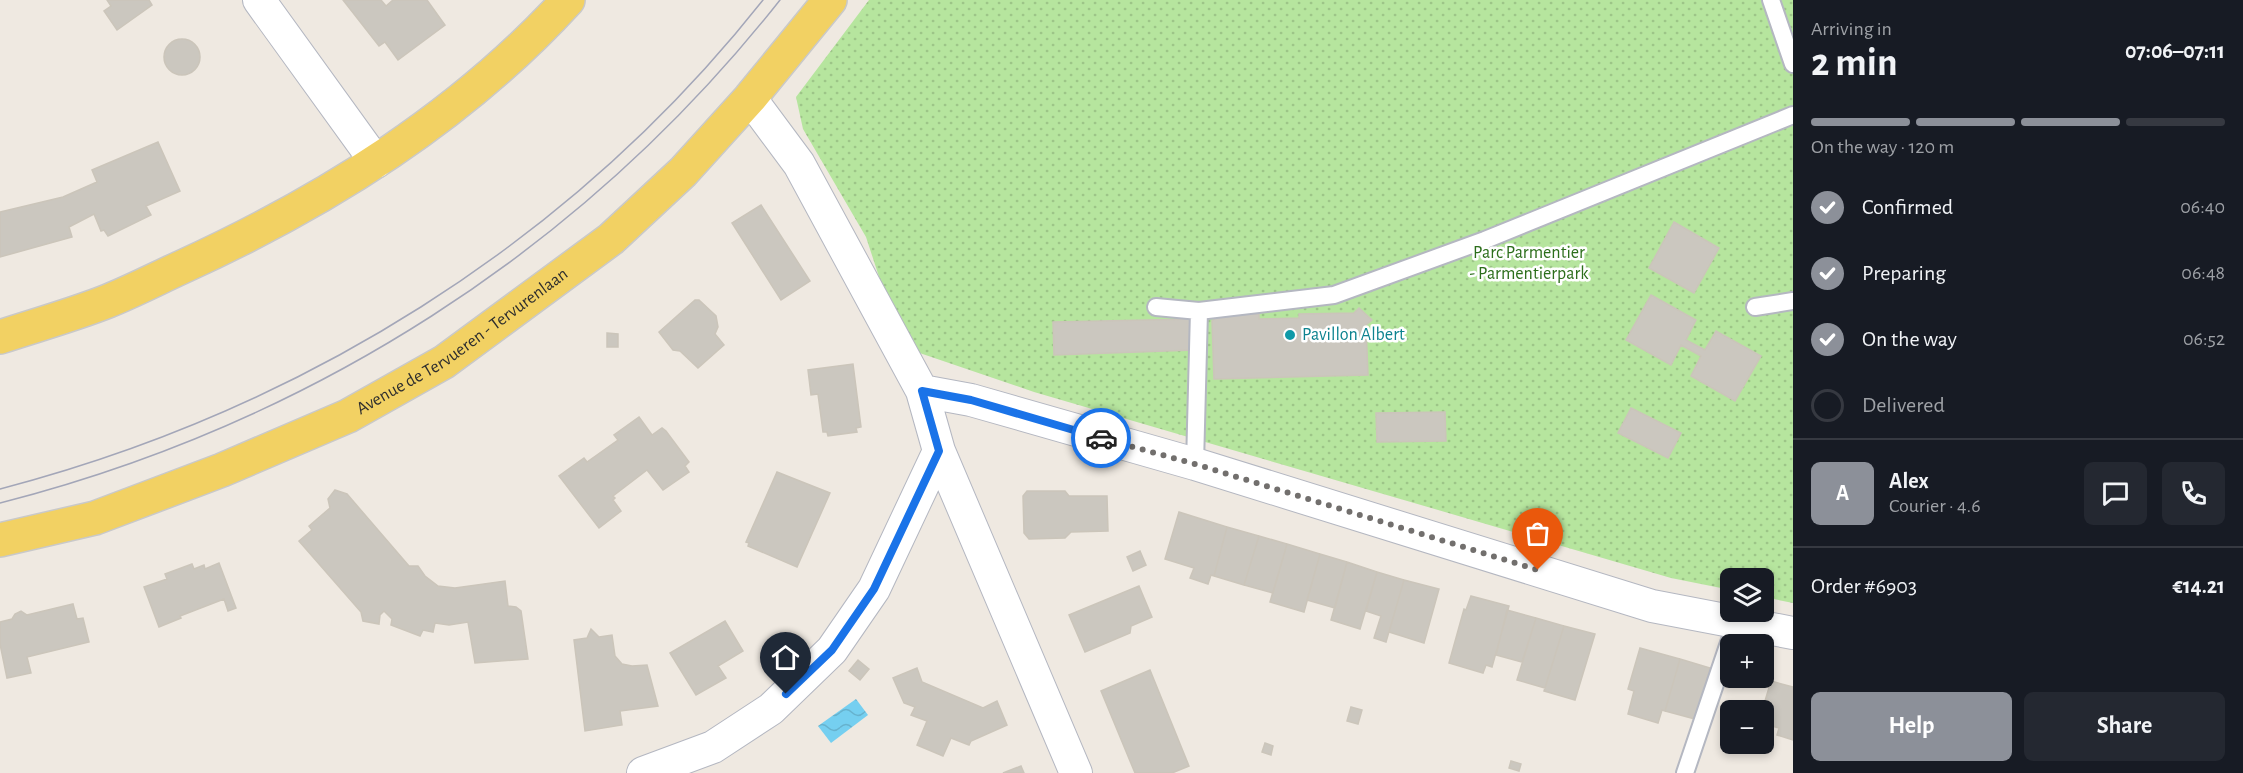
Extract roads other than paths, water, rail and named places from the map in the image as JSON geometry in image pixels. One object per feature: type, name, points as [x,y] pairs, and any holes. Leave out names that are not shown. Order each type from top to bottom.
[{"type":"main road","points":[[0,337],[108,301],[238,241],[308,204],[427,127],[487,79],[568,0]]},
{"type":"main road","name":"Avenue de Tervueren - Tervurenlaan","points":[[0,540],[95,518],[222,470],[348,416],[444,362],[611,239],[683,172],[750,98],[830,0]]},
{"type":"street","points":[[259,0],[376,162]]},
{"type":"street","points":[[750,98],[799,164],[922,391],[939,451],[1076,773]]},
{"type":"street","points":[[922,391],[971,400],[1195,464],[1652,606],[1720,619]]},
{"type":"street","points":[[643,773],[713,747],[771,709],[832,650],[874,589],[939,451]]},
{"type":"street","points":[[1736,622],[1793,633]]},
{"type":"lane","points":[[1771,0],[1793,64]]},
{"type":"lane","points":[[1156,307],[1199,311],[1334,295],[1485,240],[1793,115]]},
{"type":"lane","points":[[1755,307],[1793,301]]},
{"type":"lane","points":[[1195,464],[1199,311]]},
{"type":"lane","points":[[1685,773],[1736,622]]},
{"type":"water","points":[[856,699],[868,715],[831,743],[818,726]]},
{"type":"tram line","points":[[0,489],[111,456],[218,414],[322,364],[421,307],[516,241],[604,168],[687,88],[763,0]]},
{"type":"tram line","points":[[0,503],[114,469],[224,426],[330,375],[432,316],[528,249],[618,173],[702,90],[780,0]]},
{"type":"place","name":"Pavillon Albert","points":[[1290,335]]},
{"type":"park label","name":"Parc Parmentier - Parmentierpark","points":[[1529,263]]}]
